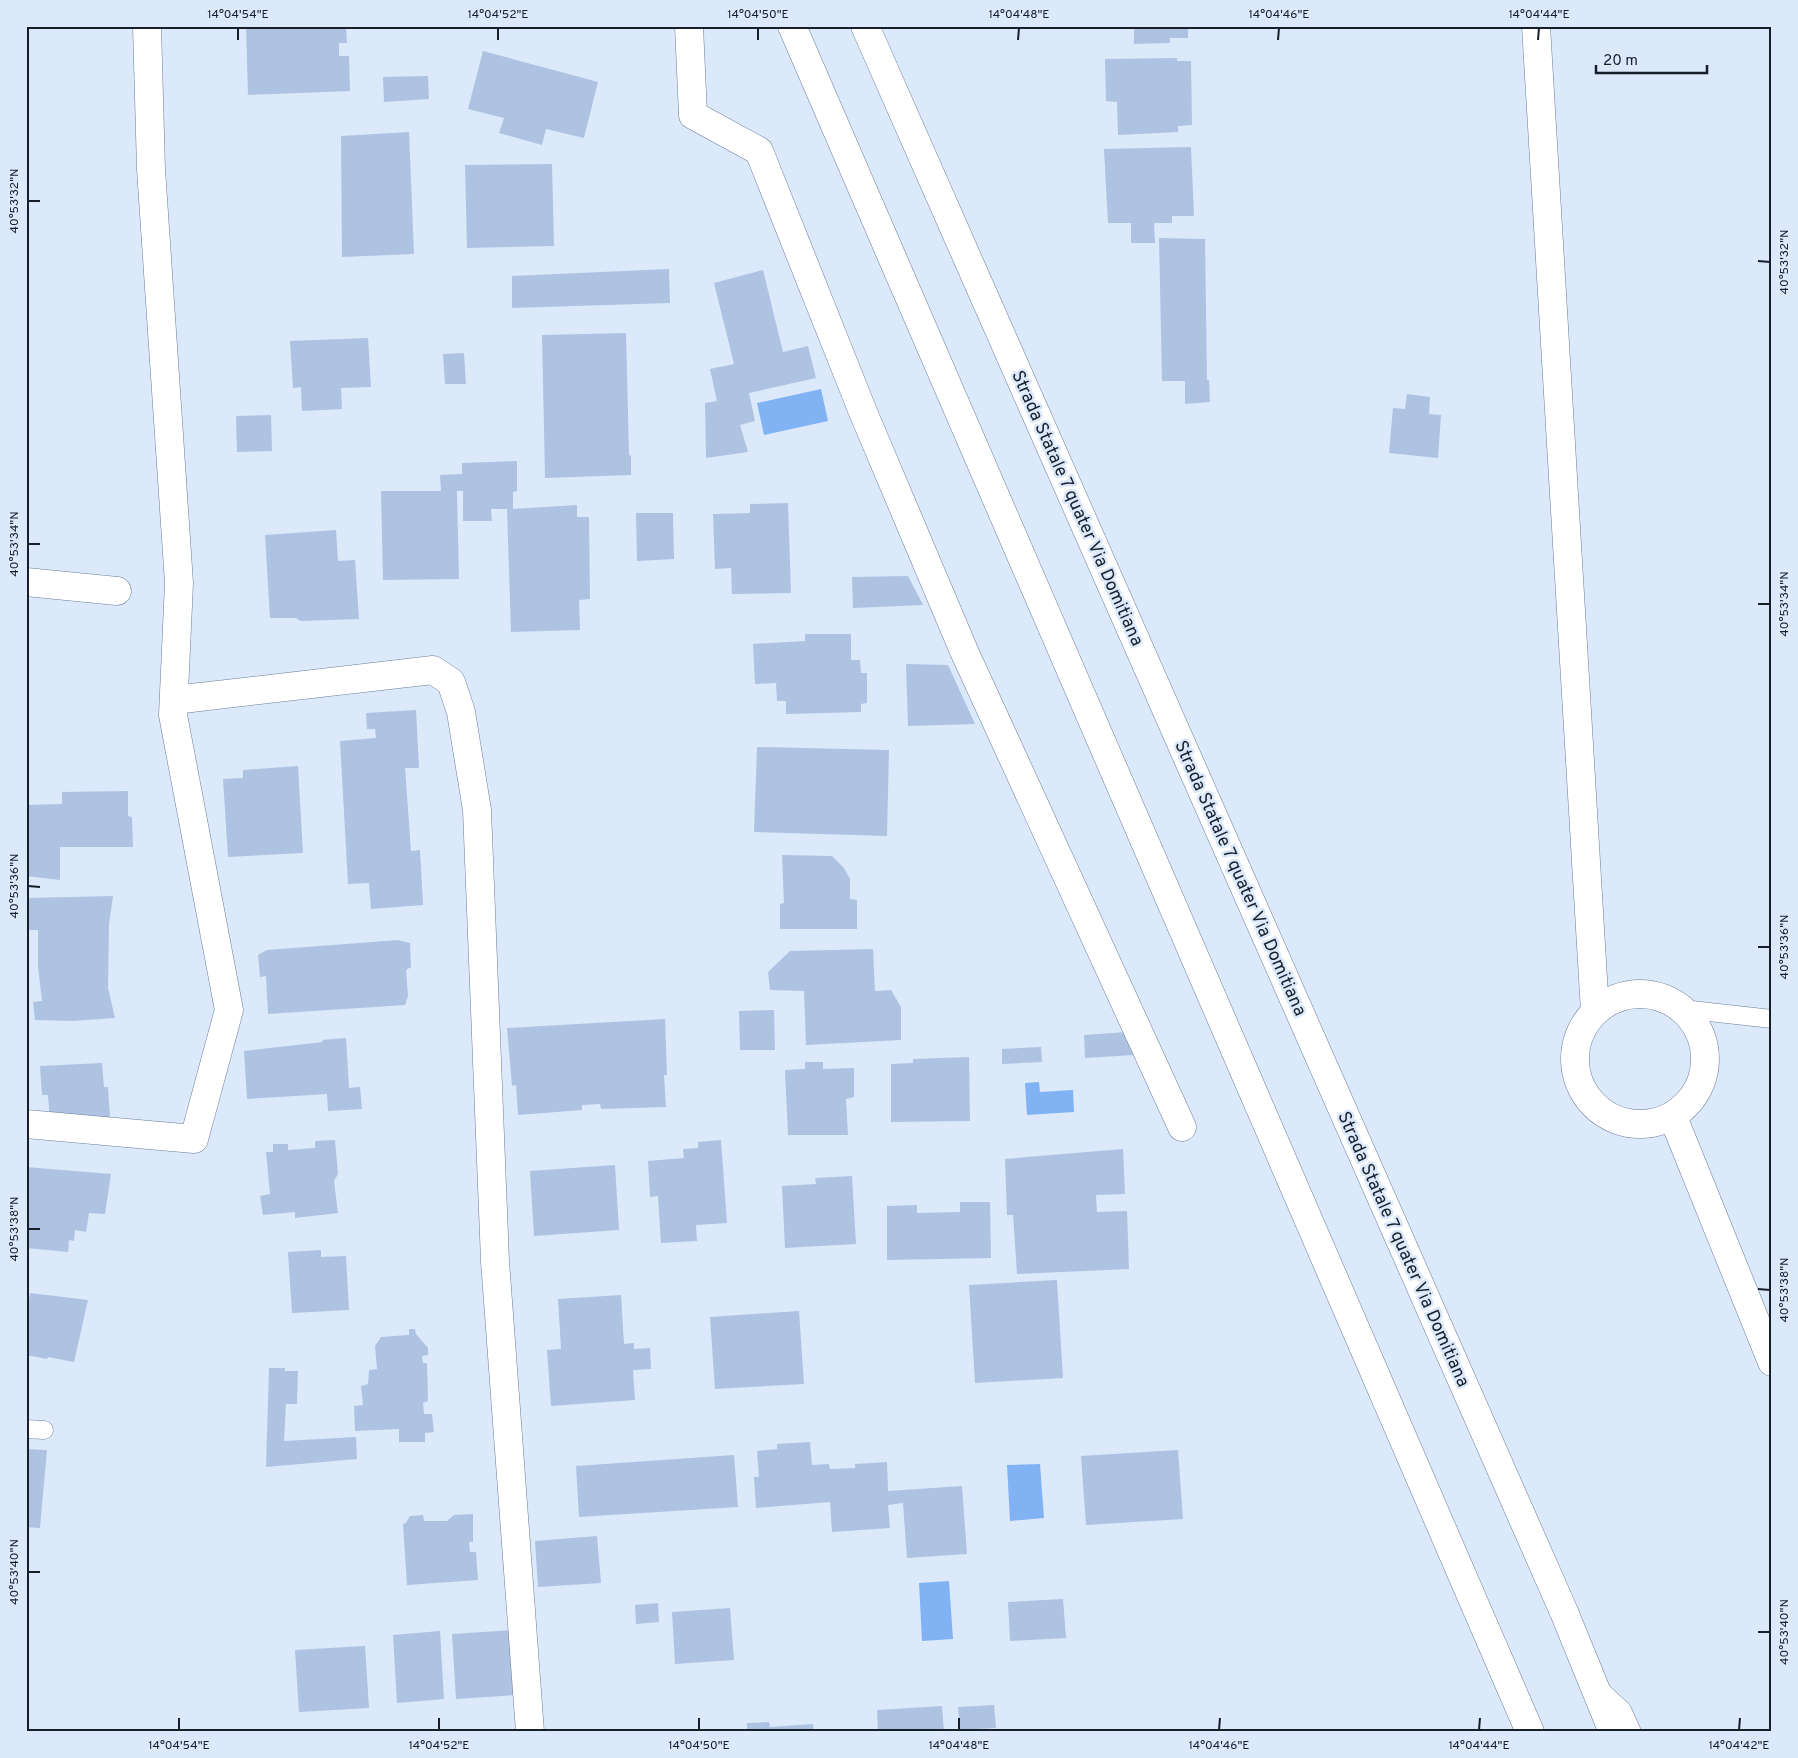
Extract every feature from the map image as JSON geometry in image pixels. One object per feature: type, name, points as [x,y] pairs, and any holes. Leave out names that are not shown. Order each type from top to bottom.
[{"type":"main road","points":[[26,1124],[194,1138],[229,1010],[173,715],[179,584],[151,169],[147,26]]},
{"type":"main road","points":[[689,26],[693,115],[759,151],[863,412],[964,651],[1182,1127]]},
{"type":"main road","points":[[792,26],[1530,1732]]},
{"type":"main road","name":"Strada Statale 7 quater Via Domitiana","points":[[865,26],[1556,1594],[1613,1732]]},
{"type":"main road","points":[[1536,26],[1594,1012]]},
{"type":"main road","points":[[26,582],[117,591]]},
{"type":"main road","points":[[174,700],[432,670],[451,682],[454,690],[461,712],[477,810],[495,1261],[530,1732]]},
{"type":"main road","points":[[1628,994],[1647,994],[1666,999],[1682,1008],[1696,1024],[1704,1044],[1706,1065],[1700,1086],[1689,1103],[1673,1117],[1653,1124],[1632,1125],[1611,1119],[1594,1107],[1581,1090],[1575,1070],[1574,1049],[1582,1028],[1594,1012],[1610,1000],[1628,994]]},
{"type":"main road","points":[[1673,1117],[1772,1362]]},
{"type":"lane","points":[[1682,1008],[1772,1019]]},
{"type":"lane","points":[[1594,1684],[1622,1710],[1632,1732]]},
{"type":"water","points":[[821,389],[828,421],[764,435],[757,403]]},
{"type":"water","points":[[1039,1082],[1040,1092],[1073,1090],[1074,1112],[1027,1115],[1025,1083]]},
{"type":"water","points":[[1040,1464],[1044,1518],[1010,1521],[1007,1465]]},
{"type":"water","points":[[949,1581],[953,1639],[922,1641],[919,1583]]},
{"type":"building","points":[[246,26],[346,26],[347,43],[339,43],[339,56],[349,56],[350,91],[248,95]]},
{"type":"building","points":[[1134,26],[1188,26],[1188,38],[1170,38],[1170,43],[1134,44]]},
{"type":"building","points":[[483,51],[598,82],[584,138],[546,129],[542,145],[499,133],[504,118],[468,109]]},
{"type":"building","points":[[1177,58],[1177,61],[1191,61],[1192,125],[1178,126],[1178,132],[1118,135],[1117,102],[1106,101],[1105,59]]},
{"type":"building","points":[[428,76],[429,99],[384,102],[383,77]]},
{"type":"building","points":[[409,132],[414,254],[342,257],[341,136]]},
{"type":"building","points":[[1191,147],[1194,216],[1172,216],[1172,223],[1154,223],[1155,243],[1131,243],[1131,223],[1108,223],[1104,149]]},
{"type":"building","points":[[552,164],[554,246],[467,248],[465,165]]},
{"type":"building","points":[[1159,238],[1205,239],[1207,380],[1209,380],[1210,402],[1185,404],[1185,381],[1162,381]]},
{"type":"building","points":[[669,269],[670,303],[512,308],[512,276]]},
{"type":"building","points":[[763,270],[783,352],[808,346],[816,378],[749,393],[755,421],[740,425],[748,452],[706,458],[705,403],[717,401],[710,369],[734,364],[714,283]]},
{"type":"building","points":[[626,333],[631,475],[545,478],[542,335]]},
{"type":"building","points":[[368,338],[371,387],[341,388],[342,409],[302,411],[301,387],[293,388],[290,341]]},
{"type":"building","points":[[464,353],[466,384],[445,384],[443,354]]},
{"type":"building","points":[[1407,394],[1430,397],[1429,414],[1441,415],[1438,458],[1389,453],[1393,408],[1405,409]]},
{"type":"building","points":[[271,415],[272,451],[237,452],[236,416]]},
{"type":"building","points":[[517,461],[517,491],[513,492],[513,509],[577,505],[577,517],[589,517],[590,599],[579,600],[580,630],[511,632],[507,509],[491,509],[492,521],[463,521],[463,491],[457,491],[459,579],[383,580],[381,491],[441,491],[440,475],[462,474],[462,463]]},
{"type":"building","points":[[788,503],[791,593],[732,594],[731,568],[715,569],[713,514],[750,513],[750,504]]},
{"type":"building","points":[[636,513],[673,513],[674,559],[637,561]]},
{"type":"building","points":[[336,530],[338,561],[355,560],[359,619],[301,621],[296,618],[270,618],[265,535]]},
{"type":"building","points":[[908,576],[923,605],[853,608],[852,577]]},
{"type":"building","points":[[805,634],[851,634],[851,660],[860,660],[861,673],[867,673],[867,703],[861,704],[861,712],[786,714],[786,701],[777,701],[776,683],[755,684],[753,644],[805,641]]},
{"type":"building","points":[[906,664],[948,665],[975,724],[908,726]]},
{"type":"building","points":[[416,710],[419,768],[405,768],[411,851],[420,850],[423,905],[371,909],[369,883],[348,884],[340,741],[376,738],[375,729],[367,729],[366,713]]},
{"type":"building","points":[[757,747],[889,750],[887,836],[754,832]]},
{"type":"building","points":[[298,766],[303,853],[228,857],[223,779],[243,778],[243,770]]},
{"type":"building","points":[[128,791],[128,816],[132,817],[133,847],[60,847],[60,880],[26,876],[26,805],[62,804],[62,792]]},
{"type":"building","points":[[782,855],[832,856],[844,868],[850,879],[850,899],[857,900],[857,929],[780,929],[780,904],[784,903]]},
{"type":"building","points":[[113,896],[109,924],[108,988],[115,1018],[71,1021],[35,1020],[33,1002],[42,1001],[38,967],[38,930],[26,930],[26,898]]},
{"type":"building","points":[[398,940],[410,943],[411,967],[406,970],[408,996],[405,1005],[268,1014],[266,976],[260,977],[258,955],[267,950]]},
{"type":"building","points":[[873,949],[875,991],[891,990],[901,1007],[901,1040],[806,1045],[804,991],[770,990],[768,972],[790,951]]},
{"type":"building","points":[[774,1010],[775,1050],[740,1050],[739,1011]]},
{"type":"building","points":[[665,1019],[667,1075],[664,1075],[666,1107],[601,1109],[600,1104],[582,1105],[582,1110],[518,1115],[516,1085],[512,1086],[507,1028]]},
{"type":"building","points":[[1126,1032],[1134,1055],[1085,1058],[1084,1035]]},
{"type":"building","points":[[346,1038],[349,1088],[360,1087],[362,1109],[328,1111],[327,1094],[247,1099],[244,1051]]},
{"type":"building","points":[[1041,1047],[1042,1062],[1002,1064],[1002,1049]]},
{"type":"building","points":[[969,1057],[970,1121],[891,1122],[891,1064],[913,1063],[913,1059]]},
{"type":"building","points":[[805,1062],[823,1062],[823,1069],[854,1068],[854,1097],[846,1099],[848,1135],[788,1135],[785,1070],[805,1069]]},
{"type":"building","points":[[102,1063],[104,1087],[108,1087],[110,1118],[50,1121],[48,1095],[42,1095],[40,1066]]},
{"type":"building","points":[[335,1140],[338,1174],[334,1181],[338,1213],[295,1218],[295,1212],[263,1215],[260,1196],[270,1194],[266,1152],[273,1152],[273,1144],[288,1144],[288,1150],[315,1148],[315,1141]]},
{"type":"building","points":[[721,1140],[727,1223],[696,1225],[697,1241],[661,1243],[658,1196],[650,1197],[648,1161],[684,1158],[683,1149],[698,1148],[698,1142]]},
{"type":"building","points":[[1123,1149],[1125,1194],[1096,1195],[1097,1212],[1127,1211],[1129,1269],[1017,1274],[1013,1215],[1007,1215],[1005,1159]]},
{"type":"building","points":[[615,1165],[619,1230],[534,1236],[530,1171]]},
{"type":"building","points":[[26,1167],[111,1174],[105,1214],[89,1213],[86,1232],[75,1230],[74,1241],[69,1240],[68,1252],[26,1248]]},
{"type":"building","points":[[852,1176],[856,1244],[785,1248],[782,1186],[816,1184],[815,1178]]},
{"type":"building","points":[[960,1202],[990,1202],[991,1258],[887,1260],[887,1206],[917,1205],[917,1213],[960,1212]]},
{"type":"building","points":[[321,1250],[321,1257],[346,1256],[349,1310],[292,1313],[288,1252]]},
{"type":"building","points":[[1057,1280],[1063,1378],[975,1383],[969,1285]]},
{"type":"building","points":[[30,1293],[88,1300],[74,1362],[26,1355],[26,1319]]},
{"type":"building","points":[[621,1295],[624,1344],[634,1343],[634,1349],[650,1348],[651,1369],[633,1370],[635,1400],[551,1406],[547,1350],[561,1349],[558,1299]]},
{"type":"building","points":[[799,1311],[804,1384],[715,1389],[710,1317]]},
{"type":"building","points":[[409,1329],[415,1329],[416,1334],[428,1348],[428,1355],[422,1356],[423,1363],[427,1363],[428,1401],[423,1403],[424,1414],[432,1414],[434,1432],[425,1433],[425,1442],[399,1442],[399,1429],[355,1431],[354,1406],[363,1405],[361,1386],[368,1384],[369,1370],[377,1369],[375,1346],[381,1337],[409,1335]]},
{"type":"building","points":[[269,1368],[285,1368],[285,1371],[298,1371],[297,1404],[286,1404],[284,1441],[356,1437],[357,1459],[266,1467]]},
{"type":"building","points":[[810,1442],[812,1465],[829,1464],[830,1469],[855,1468],[855,1464],[887,1462],[888,1491],[962,1486],[967,1554],[907,1558],[903,1503],[888,1505],[890,1528],[832,1532],[830,1502],[756,1508],[754,1477],[759,1477],[757,1451],[777,1449],[777,1444]]},
{"type":"building","points":[[26,1449],[47,1450],[40,1528],[26,1527]]},
{"type":"building","points":[[1178,1450],[1183,1519],[1086,1525],[1081,1456]]},
{"type":"building","points":[[734,1455],[738,1507],[579,1517],[576,1466]]},
{"type":"building","points":[[473,1514],[473,1542],[469,1542],[470,1552],[476,1552],[478,1580],[407,1585],[403,1524],[406,1523],[410,1516],[423,1515],[424,1521],[447,1521],[454,1515]]},
{"type":"building","points":[[597,1536],[601,1583],[538,1587],[535,1541]]},
{"type":"building","points":[[1063,1599],[1066,1638],[1010,1641],[1008,1602]]},
{"type":"building","points":[[658,1603],[659,1622],[636,1624],[635,1605]]},
{"type":"building","points":[[730,1608],[734,1660],[675,1664],[672,1612]]},
{"type":"building","points":[[512,1630],[516,1695],[456,1699],[452,1634]]},
{"type":"building","points":[[440,1631],[444,1699],[397,1703],[393,1635]]},
{"type":"building","points":[[365,1646],[369,1708],[299,1712],[295,1650]]},
{"type":"building","points":[[994,1705],[996,1728],[960,1730],[958,1707]]},
{"type":"building","points":[[942,1706],[944,1732],[878,1732],[877,1710]]},
{"type":"building","points":[[769,1722],[770,1727],[813,1724],[814,1732],[747,1732],[747,1723]]}]
